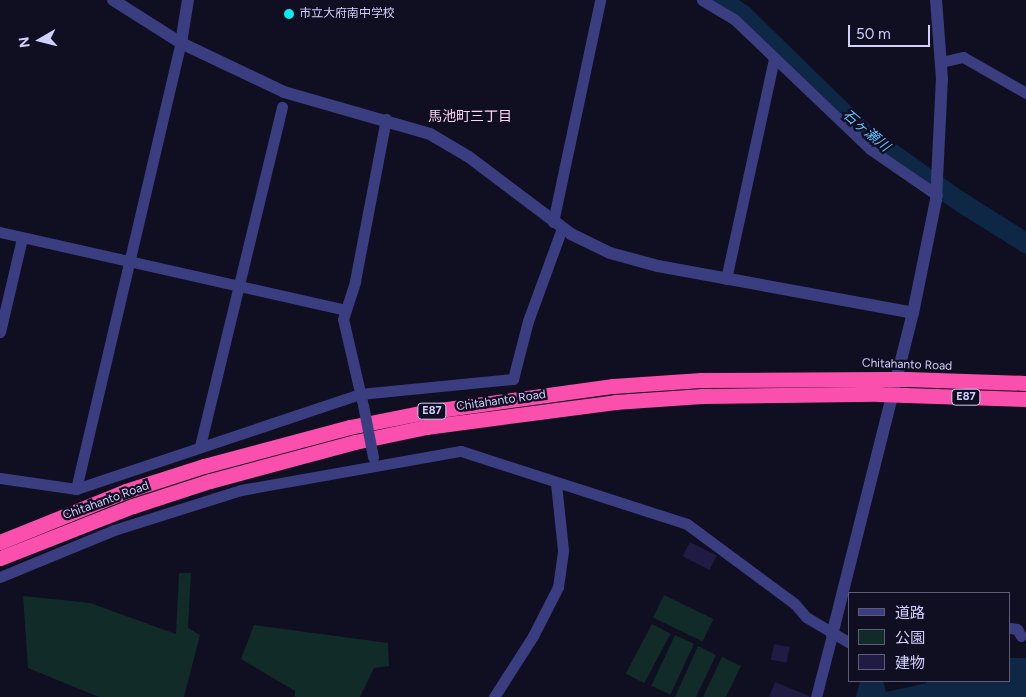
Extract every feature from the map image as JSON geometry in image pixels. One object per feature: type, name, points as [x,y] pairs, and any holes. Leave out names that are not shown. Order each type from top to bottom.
[{"type":"highway","name":"Chitahanto Road","points":[[0,542],[126,491],[204,466],[350,427],[425,412],[613,386],[701,380],[883,379],[1026,383]]},
{"type":"highway","name":"Chitahanto Road","points":[[0,558],[124,510],[210,481],[355,442],[426,427],[508,414],[615,402],[702,396],[878,394],[1026,399]]},
{"type":"street","points":[[113,0],[181,43],[284,92],[386,119],[450,145],[557,225],[593,246],[626,258],[726,279],[913,313]]},
{"type":"street","points":[[76,489],[181,43],[188,0]]},
{"type":"street","points":[[0,478],[76,489],[200,446],[361,399],[513,379],[528,321],[557,225],[600,0]]},
{"type":"street","points":[[702,0],[734,19],[870,149],[937,195]]},
{"type":"street","points":[[816,697],[913,313],[937,195],[941,62],[936,0]]},
{"type":"street","points":[[941,62],[962,57],[1026,93]]},
{"type":"street","points":[[726,279],[774,58]]},
{"type":"street","points":[[200,446],[236,287],[282,106]]},
{"type":"street","points":[[377,462],[343,319],[355,281],[386,119]]},
{"type":"street","points":[[0,232],[236,287],[345,310]]},
{"type":"street","points":[[0,332],[22,238]]},
{"type":"street","points":[[0,577],[114,530],[241,490],[377,462],[460,451],[687,524],[706,535],[832,635],[848,642]]},
{"type":"street","points":[[494,697],[533,636],[558,588],[563,550],[556,483]]},
{"type":"street","points":[[1011,628],[1020,630],[1019,636]]},
{"type":"green space","points":[[179,573],[191,573],[188,628],[200,635],[184,697],[99,697],[28,668],[23,596],[90,603],[176,634]]},
{"type":"green space","points":[[664,595],[713,619],[702,642],[653,617]]},
{"type":"green space","points":[[652,624],[671,634],[644,683],[626,673]]},
{"type":"green space","points":[[254,625],[388,643],[389,666],[374,668],[360,697],[295,697],[295,691],[241,659]]},
{"type":"green space","points":[[675,635],[694,644],[670,695],[651,686]]},
{"type":"green space","points":[[698,646],[716,655],[696,697],[675,697]]},
{"type":"green space","points":[[722,657],[741,666],[726,697],[703,697]]},
{"type":"water","points":[[1011,658],[1026,658],[1026,697],[856,697],[860,682],[883,682],[886,692],[927,683],[1011,682]]},
{"type":"building","points":[[690,542],[717,556],[709,570],[683,556]]},
{"type":"building","points":[[774,644],[790,647],[787,663],[771,660]]},
{"type":"building","points":[[775,682],[809,696],[809,697],[769,697]]},
{"type":"waterway","name":"石ヶ瀬川","points":[[721,0],[743,15],[866,135],[956,199],[1026,243]]},
{"type":"place","name":"市立大府南中学校","points":[[289,14]]},
{"type":"district","name":"馬池町三丁目","points":[[470,117]]}]
